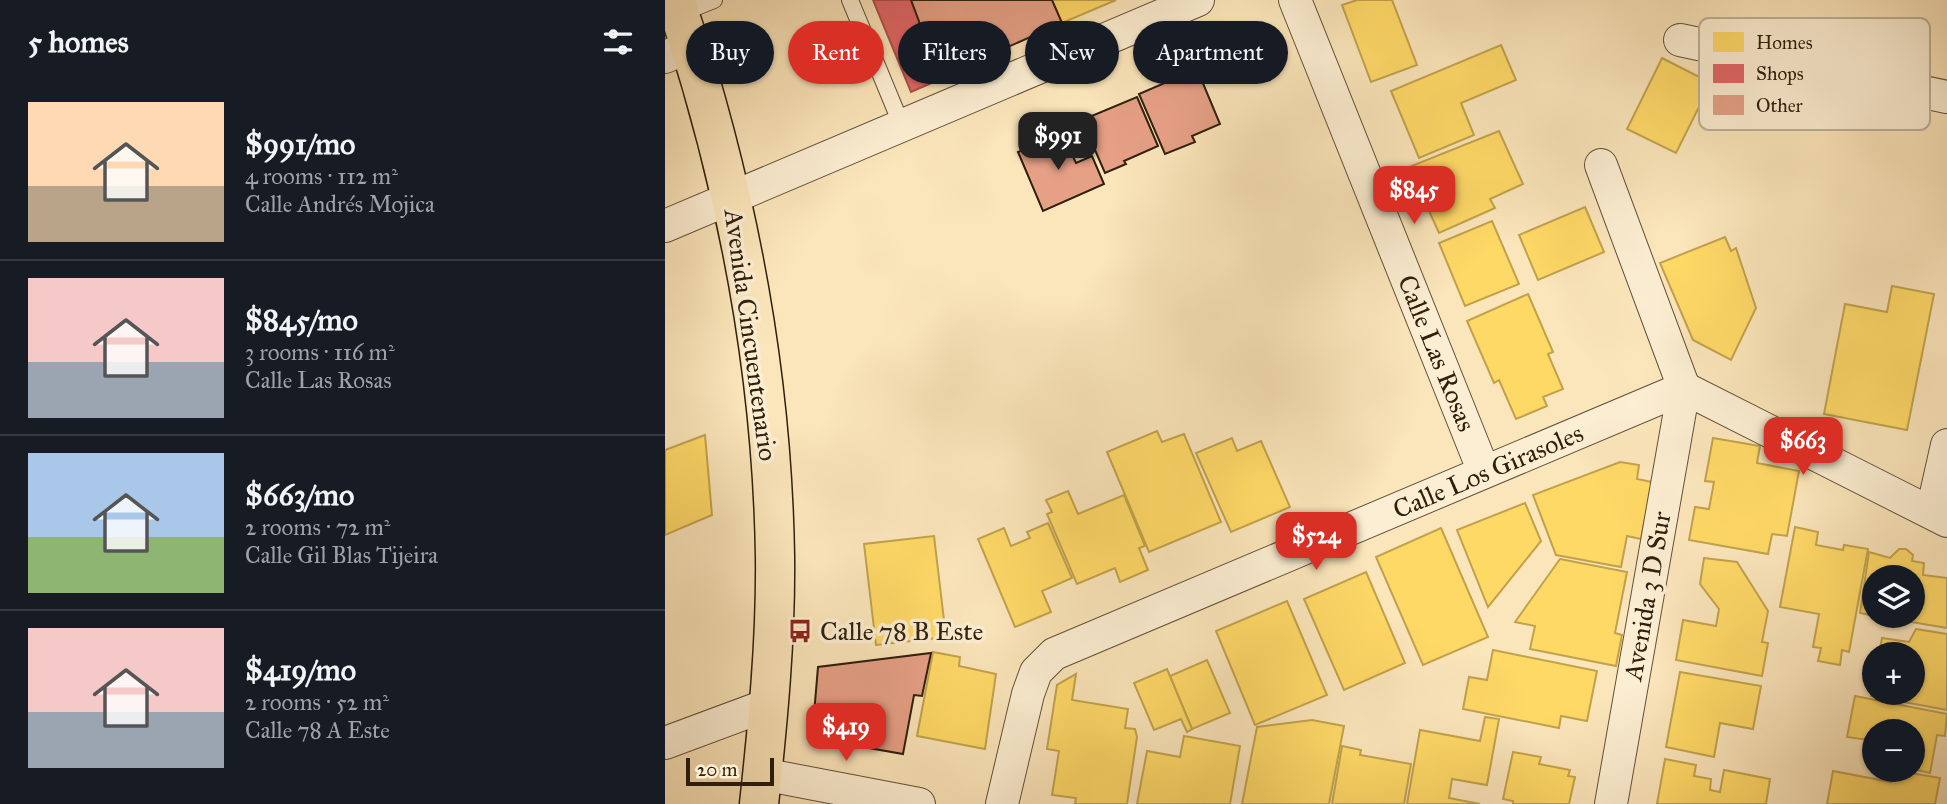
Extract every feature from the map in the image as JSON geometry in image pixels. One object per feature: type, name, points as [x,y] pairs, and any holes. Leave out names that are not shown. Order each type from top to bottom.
[{"type":"main road","name":"Avenida Cincuentenario","points":[[684,23],[732,199],[766,410],[775,556],[770,704],[761,789]]},
{"type":"street","points":[[665,226],[1199,0]]},
{"type":"street","name":"Calle Las Rosas","points":[[1296,0],[1485,472]]},
{"type":"street","points":[[1680,40],[1699,44]]},
{"type":"street","points":[[1601,165],[1684,388],[1940,517],[1947,445]]},
{"type":"street","name":"Calle Los Girasoles","points":[[1002,804],[1028,694],[1036,672],[1054,654],[1684,388]]},
{"type":"street","name":"Avenida 3 D Sur","points":[[1611,804],[1684,388]]},
{"type":"street","points":[[665,743],[770,704]]},
{"type":"street","points":[[761,789],[919,804]]},
{"type":"lane","points":[[850,0],[902,126]]},
{"type":"building: Homes","points":[[1052,0],[1116,0],[1067,21],[1061,21]]},
{"type":"building: Homes","points":[[1357,0],[1392,0],[1417,65],[1371,82],[1342,5]]},
{"type":"building: Homes","points":[[1501,45],[1516,80],[1461,103],[1474,135],[1419,158],[1391,91]]},
{"type":"building: Homes","points":[[1662,58],[1699,77],[1699,107],[1676,153],[1627,129]]},
{"type":"building: Homes","points":[[1499,131],[1523,184],[1490,199],[1495,208],[1439,233],[1409,167]]},
{"type":"building: Homes","points":[[1585,207],[1604,252],[1538,280],[1519,235]]},
{"type":"building: Homes","points":[[1492,221],[1519,284],[1465,306],[1439,243]]},
{"type":"building: Homes","points":[[1725,237],[1731,251],[1736,248],[1756,308],[1731,360],[1693,340],[1660,263]]},
{"type":"building: Homes","points":[[1892,286],[1934,294],[1907,430],[1824,414],[1845,304],[1887,312]]},
{"type":"building: Homes","points":[[1528,294],[1553,352],[1548,354],[1563,389],[1543,397],[1547,406],[1516,419],[1499,380],[1494,383],[1467,321]]},
{"type":"building: Homes","points":[[1157,431],[1162,442],[1184,434],[1221,522],[1149,552],[1107,452]]},
{"type":"building: Homes","points":[[705,435],[712,515],[665,535],[665,450]]},
{"type":"building: Homes","points":[[1232,438],[1237,451],[1261,441],[1290,507],[1231,532],[1196,453]]},
{"type":"building: Homes","points":[[1713,438],[1760,446],[1757,463],[1799,471],[1787,536],[1772,534],[1768,554],[1689,540],[1695,507],[1709,509],[1714,482],[1705,481]]},
{"type":"building: Homes","points":[[1620,462],[1639,465],[1637,479],[1652,482],[1641,539],[1627,536],[1621,567],[1556,555],[1533,495]]},
{"type":"building: Homes","points":[[1068,491],[1078,514],[1124,495],[1145,546],[1139,548],[1148,570],[1120,582],[1115,568],[1077,584],[1047,514],[1052,512],[1046,500]]},
{"type":"building: Homes","points":[[1525,503],[1541,541],[1488,607],[1457,530]]},
{"type":"building: Homes","points":[[1048,523],[1072,578],[1042,591],[1051,612],[1015,627],[978,539],[1004,528],[1011,546],[1030,538],[1027,532]]},
{"type":"building: Homes","points":[[1795,527],[1818,532],[1816,545],[1843,550],[1844,545],[1868,549],[1865,565],[1862,565],[1862,582],[1849,652],[1842,650],[1840,665],[1818,661],[1821,648],[1813,647],[1819,614],[1780,607]]},
{"type":"building: Homes","points":[[1441,528],[1488,637],[1423,665],[1376,557]]},
{"type":"building: Homes","points":[[934,536],[946,637],[876,645],[864,544]]},
{"type":"building: Homes","points":[[1899,549],[1906,549],[1913,555],[1912,561],[1924,565],[1867,565],[1869,552],[1890,558]]},
{"type":"building: Homes","points":[[1704,558],[1737,562],[1768,611],[1762,642],[1768,643],[1762,676],[1676,660],[1683,620],[1716,626],[1719,609],[1700,584]]},
{"type":"building: Homes","points":[[1560,559],[1627,572],[1615,633],[1622,635],[1616,666],[1530,649],[1535,626],[1515,622]]},
{"type":"building: Homes","points":[[1366,572],[1405,663],[1344,690],[1304,599]]},
{"type":"building: Homes","points":[[1925,575],[1947,578],[1947,628],[1925,624]]},
{"type":"building: Homes","points":[[1287,601],[1327,695],[1255,725],[1216,631]]},
{"type":"building: Homes","points":[[1916,629],[1947,634],[1947,710],[1920,705],[1925,705],[1925,642],[1909,642]]},
{"type":"building: Homes","points":[[1882,638],[1909,642],[1881,642]]},
{"type":"building: Homes","points":[[1493,650],[1597,671],[1587,721],[1561,716],[1559,728],[1463,709],[1469,677],[1487,680]]},
{"type":"building: Homes","points":[[933,652],[960,657],[959,666],[996,674],[985,749],[917,736]]},
{"type":"building: Homes","points":[[1207,660],[1230,713],[1192,729],[1170,676]]},
{"type":"building: Homes","points":[[1167,669],[1192,729],[1187,732],[1181,719],[1154,730],[1134,683]]},
{"type":"building: Homes","points":[[1680,672],[1761,686],[1753,729],[1720,723],[1714,757],[1666,747]]},
{"type":"building: Homes","points":[[1076,674],[1072,700],[1128,709],[1125,728],[1135,729],[1137,737],[1127,804],[1075,804],[1076,798],[1052,795],[1059,751],[1047,749],[1057,685]]},
{"type":"building: Homes","points":[[1855,696],[1862,697],[1862,705],[1901,705],[1947,714],[1945,736],[1937,735],[1930,773],[1925,772],[1925,719],[1862,719],[1862,739],[1847,737]]},
{"type":"building: Homes","points":[[1485,717],[1499,719],[1487,785],[1452,779],[1449,798],[1480,804],[1407,804],[1420,730],[1480,741]]},
{"type":"building: Homes","points":[[1312,720],[1344,726],[1329,804],[1242,804],[1257,727]]},
{"type":"building: Homes","points":[[1184,736],[1240,746],[1230,804],[1137,804],[1147,751],[1180,757]]},
{"type":"building: Homes","points":[[1342,746],[1361,750],[1360,755],[1411,764],[1404,804],[1332,804]]},
{"type":"building: Homes","points":[[1513,752],[1541,757],[1539,764],[1570,770],[1568,776],[1575,777],[1569,804],[1513,804],[1513,801],[1503,799]]},
{"type":"building: Homes","points":[[1665,759],[1696,765],[1694,776],[1711,779],[1710,790],[1720,792],[1724,770],[1770,779],[1766,804],[1657,804]]},
{"type":"building: Homes","points":[[1833,771],[1862,776],[1862,782],[1925,782],[1925,775],[1940,778],[1935,804],[1827,804]]},
{"type":"building: Shops","points":[[873,0],[911,0],[919,21],[898,21],[898,61],[884,21]]},
{"type":"building: Shops","points":[[908,84],[929,84],[911,92]]},
{"type":"building: Other","points":[[911,0],[1052,0],[1061,21],[1025,21],[1025,39],[1011,46],[1011,21],[919,21]]},
{"type":"building: Other","points":[[1162,84],[1203,84],[1220,124],[1192,136],[1195,142],[1165,154],[1139,94]]},
{"type":"building: Other","points":[[1137,97],[1158,146],[1105,173],[1082,120]]},
{"type":"building: Other","points":[[1062,133],[1076,163],[1092,156],[1104,184],[1043,211],[1018,152]]},
{"type":"building: Other","points":[[931,653],[922,696],[914,695],[903,754],[812,738],[818,667]]},
{"type":"place","name":"Calle 78 B Este","points":[[800,631]]}]
